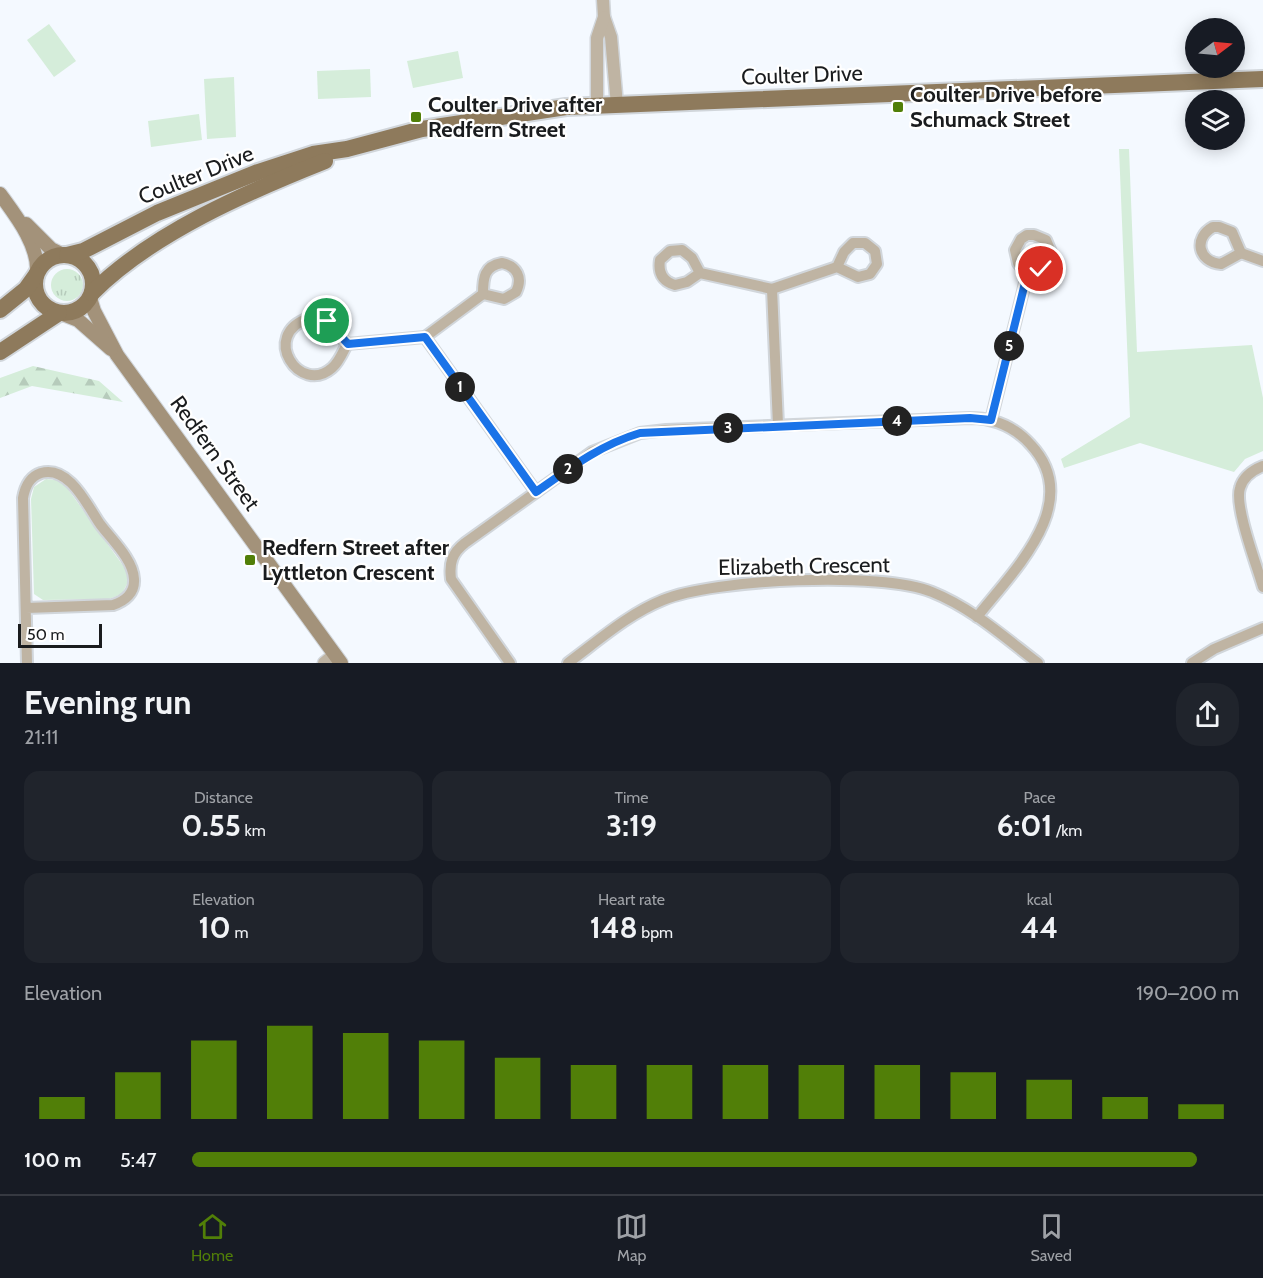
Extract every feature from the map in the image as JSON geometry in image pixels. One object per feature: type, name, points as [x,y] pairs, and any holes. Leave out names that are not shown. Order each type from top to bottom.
[{"type":"main road","name":"Coulter Drive","points":[[65,255],[83,251],[157,213],[258,172],[313,154],[347,149],[436,126],[528,111],[617,105],[1263,79]]},
{"type":"main road","name":"Coulter Drive","points":[[91,296],[117,271],[207,215],[347,149]]},
{"type":"main road","points":[[0,352],[61,314],[79,310],[91,296],[91,273],[77,258],[51,249],[3,199]]},
{"type":"main road","points":[[3,199],[38,259],[34,285],[42,304],[61,314]]},
{"type":"main road","points":[[0,310],[26,290],[47,260],[65,255]]},
{"type":"main road","name":"Redfern Street","points":[[91,296],[117,355],[334,660]]},
{"type":"main road","name":"Redfern Street","points":[[61,314],[78,320],[117,355]]},
{"type":"street","points":[[603,0],[604,17],[611,38],[617,105]]},
{"type":"street","points":[[597,106],[597,38],[604,17]]},
{"type":"street","points":[[1241,253],[1263,261]]},
{"type":"street","points":[[700,273],[772,289],[837,267]]},
{"type":"street","points":[[991,420],[1027,275]]},
{"type":"street","points":[[772,289],[778,426]]},
{"type":"street","points":[[348,344],[425,337],[483,294]]},
{"type":"street","points":[[318,318],[335,327],[348,344],[331,369],[314,375],[305,373],[290,362],[285,344],[293,327],[300,321],[318,318]]},
{"type":"street","points":[[425,337],[536,492]]},
{"type":"street","points":[[510,663],[454,585],[449,566],[459,548],[592,452],[640,433],[970,418],[991,420],[1020,434],[1040,457],[1048,475],[1050,506],[1046,524],[977,617]]},
{"type":"street","points":[[1263,466],[1242,482],[1238,498],[1263,587]]},
{"type":"street","points":[[26,608],[113,605],[121,603],[133,590],[134,575],[127,560],[71,483],[58,474],[50,472],[33,476],[25,490],[26,608],[27,663]]},
{"type":"street","name":"Elizabeth Crescent","points":[[568,663],[651,605],[688,591],[710,587],[860,580],[889,581],[930,591],[955,602],[1038,663]]},
{"type":"street","points":[[1192,663],[1224,644],[1263,628]]},
{"type":"green space","points":[[49,24],[76,61],[54,77],[27,40]]},
{"type":"green space","points":[[458,51],[463,78],[413,88],[407,61]]},
{"type":"green space","points":[[370,69],[371,97],[318,99],[317,71]]},
{"type":"green space","points":[[234,77],[236,137],[207,139],[204,79]]},
{"type":"green space","points":[[199,114],[202,140],[151,147],[148,121]]},
{"type":"green space","points":[[1119,149],[1129,149],[1137,352],[1252,345],[1263,398],[1263,451],[1245,459],[1234,472],[1140,443],[1064,468],[1061,459],[1130,417]]},
{"type":"green space","points":[[67,269],[78,274],[83,285],[78,296],[67,301],[56,296],[51,285],[56,274]]},
{"type":"green space","points":[[33,366],[99,381],[123,402],[32,386],[0,398],[0,378]]},
{"type":"green space","points":[[46,479],[57,480],[65,485],[127,571],[128,582],[122,594],[109,599],[43,600],[34,594],[31,499],[34,487]]},
{"type":"place","name":"Coulter Drive before Schumack Street","points":[[898,107]]},
{"type":"place","name":"Coulter Drive after Redfern Street","points":[[416,117]]},
{"type":"place","name":"Redfern Street after Lyttleton Crescent","points":[[250,560]]},
{"type":"route","points":[[327,321],[335,327],[348,344],[425,337],[536,492],[592,452],[640,433],[666,430],[970,418],[991,420],[1027,275],[1041,269]]}]
